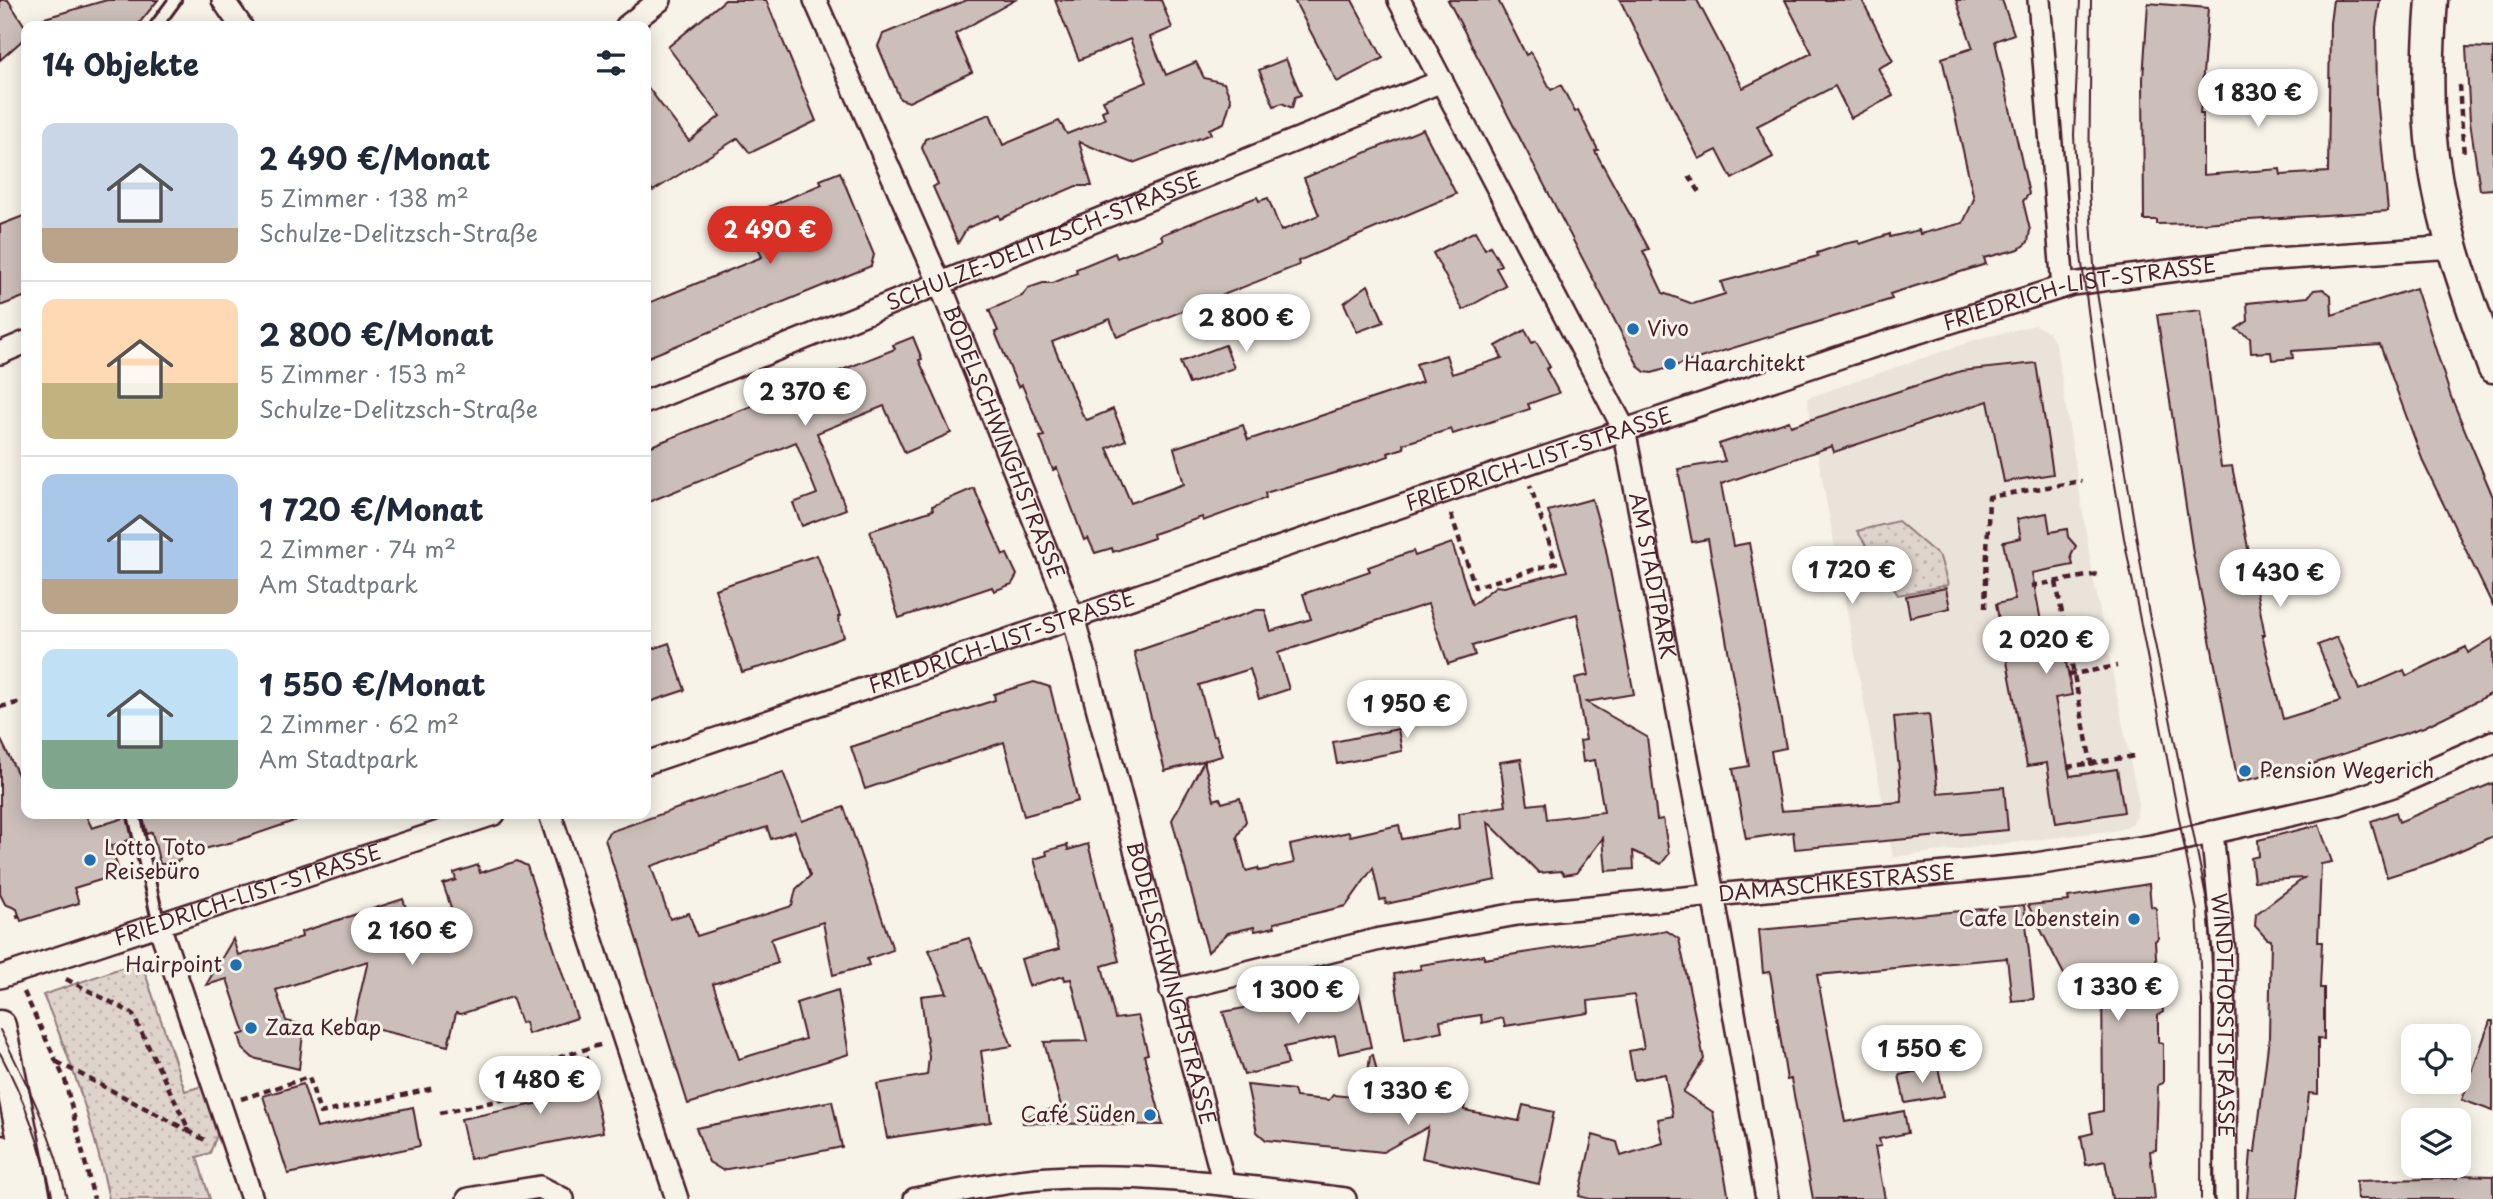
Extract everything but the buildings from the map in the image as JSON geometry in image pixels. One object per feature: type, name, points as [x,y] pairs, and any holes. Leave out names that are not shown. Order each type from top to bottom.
[{"type":"main road","points":[[2432,0],[2430,123],[2437,180],[2454,247],[2493,367]]},
{"type":"main road","points":[[0,1026],[13,1077],[35,1199]]},
{"type":"main road","points":[[0,1151],[10,1199]]},
{"type":"street","points":[[223,0],[237,21]]},
{"type":"street","points":[[633,21],[660,0]]},
{"type":"street","name":"BODELSCHWINGHSTRASSE","points":[[815,0],[940,284],[1074,620],[1224,1184]]},
{"type":"street","name":"AM STADTPARK","points":[[1399,0],[1624,429],[1713,894],[1767,1199]]},
{"type":"street","points":[[2039,0],[2063,287]]},
{"type":"street","name":"SCHULZE-DELITZSCH-STRASSE","points":[[651,400],[1442,81]]},
{"type":"street","name":"FRIEDRICH-LIST-STRASSE","points":[[651,761],[1074,620],[1624,429],[1920,330],[2063,287],[2244,261],[2454,247]]},
{"type":"street","points":[[0,353],[21,344]]},
{"type":"street","name":"DAMASCHKESTRASSE","points":[[1171,991],[1380,939],[1517,914],[2029,866],[2093,857],[2212,832],[2373,793],[2439,767],[2493,741]]},
{"type":"street","name":"FRIEDRICH-LIST-STRASSE","points":[[0,977],[479,819]]},
{"type":"street","points":[[552,819],[677,1199]]},
{"type":"street","name":"WINDTHORSTSTRASSE","points":[[2212,832],[2224,950],[2226,1199]]},
{"type":"street","points":[[159,925],[252,1199]]},
{"type":"street","points":[[915,1199],[982,1193],[1035,1180],[1108,1177],[1224,1184],[1345,1199]]},
{"type":"street","points":[[468,1199],[540,1186],[563,1199]]},
{"type":"lane","points":[[160,21],[175,0]]},
{"type":"lane","points":[[135,819],[159,925]]},
{"type":"path","points":[[2458,77],[2465,164]]},
{"type":"path","points":[[1689,176],[1701,194]]},
{"type":"path","points":[[1444,492],[1475,587],[1556,563],[1523,464]]},
{"type":"path","points":[[1985,608],[1989,497],[2082,481]]},
{"type":"path","points":[[2031,586],[2098,574]]},
{"type":"path","points":[[2056,582],[2093,773]]},
{"type":"path","points":[[2068,675],[2117,666]]},
{"type":"path","points":[[0,707],[21,702]]},
{"type":"path","points":[[2067,767],[2135,756]]},
{"type":"path","points":[[38,963],[132,1013],[190,1132]]},
{"type":"path","points":[[23,988],[57,1062],[73,1108],[94,1199]]},
{"type":"path","points":[[440,1113],[544,1091],[538,1064],[624,1038]]},
{"type":"path","points":[[57,1062],[238,1159]]},
{"type":"path","points":[[220,1105],[309,1077],[320,1113],[435,1088]]},
{"type":"shaded area","points":[[2035,325],[2049,332],[2056,345],[2094,582],[2138,799],[2137,816],[2133,823],[2119,830],[1893,857],[1807,398],[1978,339]]},
{"type":"shaded area","points":[[1898,521],[1940,557],[1948,585],[1898,595],[1857,531]]},
{"type":"shaded area","points":[[141,961],[185,1091],[203,1086],[217,1135],[210,1153],[197,1157],[210,1199],[109,1199],[81,1095],[43,995]]},
{"type":"tram line","points":[[2080,0],[2074,135],[2080,248],[2096,372],[2124,538],[2197,911],[2202,1001],[2201,1199]]},
{"type":"tram line","points":[[2091,0],[2089,189],[2095,280],[2148,609],[2209,911],[2214,1003],[2213,1199]]},
{"type":"tram line","points":[[0,1030],[47,1133],[67,1199]]},
{"type":"tram line","points":[[0,1053],[32,1124],[53,1199]]},
{"type":"place","name":"Vivo","points":[[1633,329]]},
{"type":"place","name":"Haarchitekt","points":[[1670,364]]},
{"type":"place","name":"Pension Wegerich","points":[[2245,771]]},
{"type":"place","name":"Lotto Toto Reisebüro","points":[[90,860]]},
{"type":"place","name":"Cafe Lobenstein","points":[[2134,919]]},
{"type":"place","name":"Hairpoint","points":[[236,965]]},
{"type":"place","name":"Zaza Kebap","points":[[251,1028]]},
{"type":"place","name":"Café Süden","points":[[1150,1115]]}]
